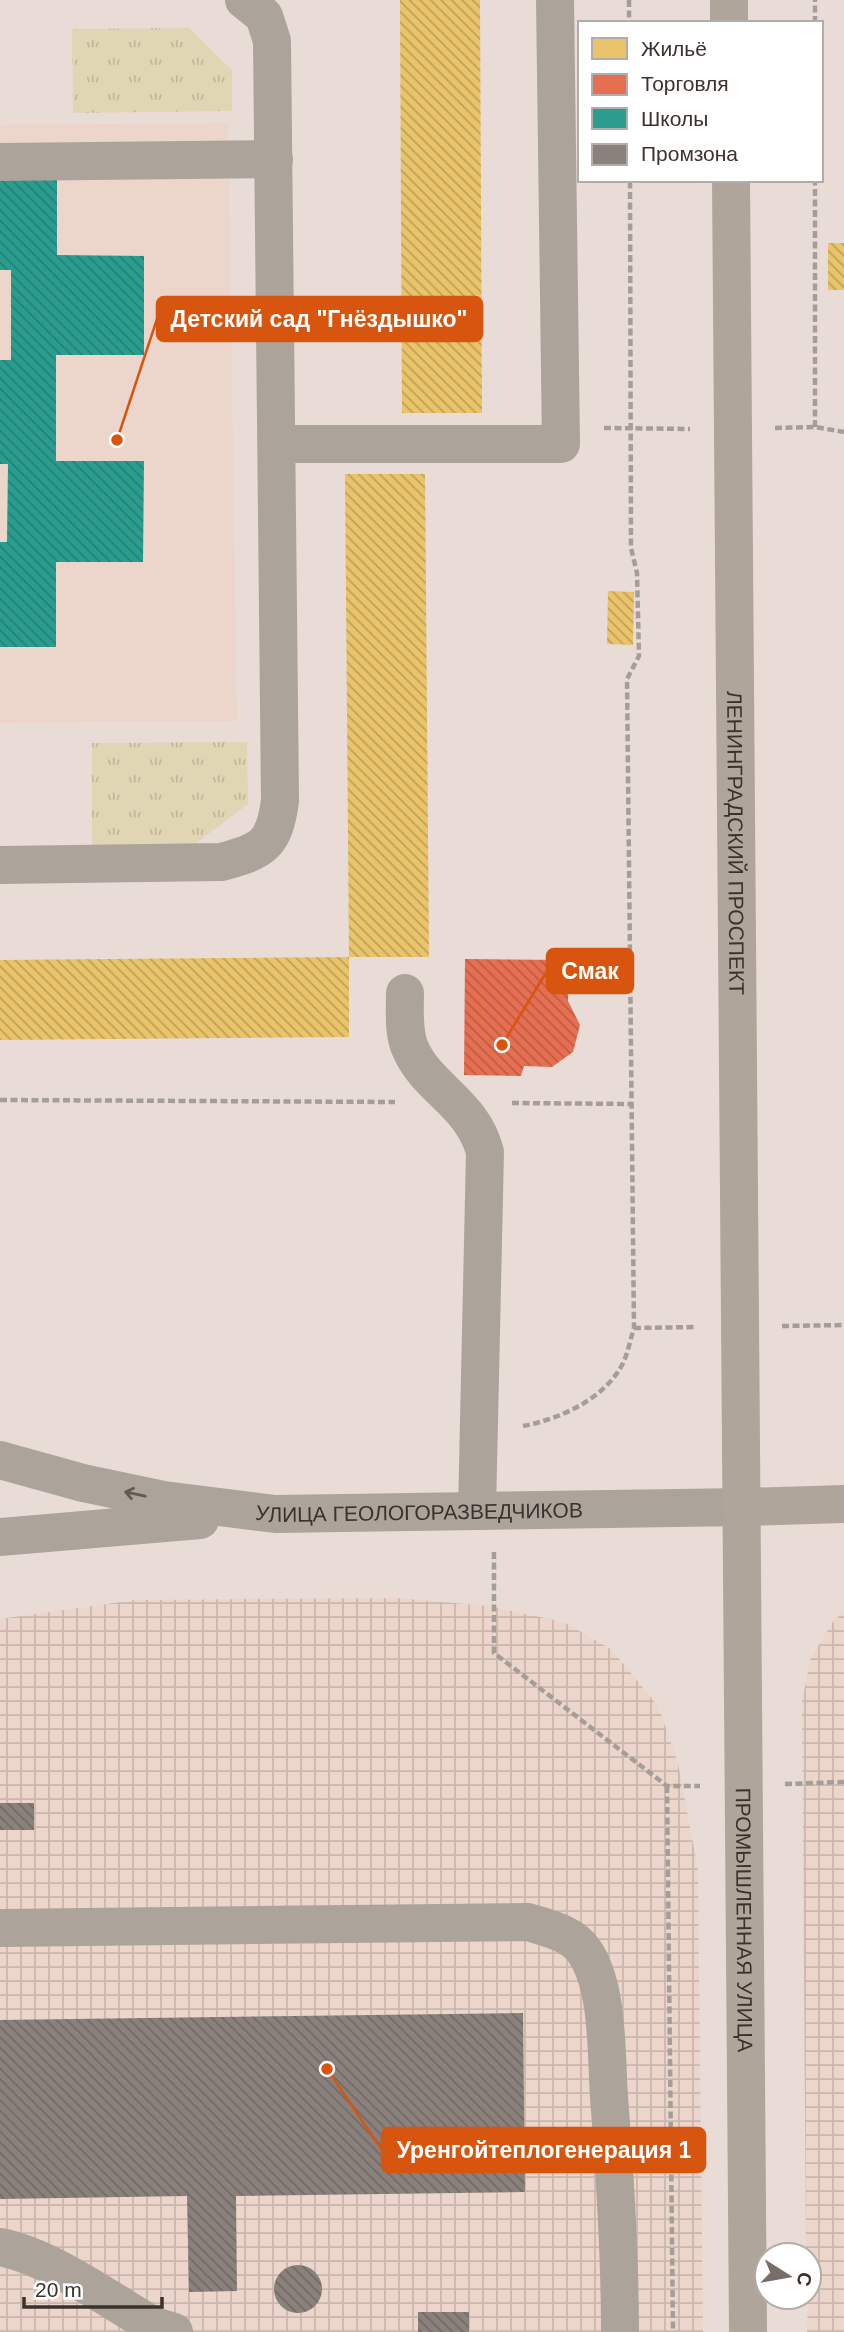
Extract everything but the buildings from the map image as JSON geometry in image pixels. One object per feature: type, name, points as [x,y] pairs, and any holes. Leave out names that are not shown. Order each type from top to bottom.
[{"type":"main road","points":[[729,0],[729,21]]},
{"type":"main road","name":"ЛЕНИНГРАДСКИЙ ПРОСПЕКТ","points":[[731,182],[743,1507]]},
{"type":"main road","name":"УЛИЦА ГЕОЛОГОРАЗВЕДЧИКОВ","points":[[743,1507],[844,1504]]},
{"type":"main road","name":"ПРОМЫШЛЕННАЯ УЛИЦА","points":[[743,1507],[748,2332]]},
{"type":"street","points":[[0,864],[221,862],[254,853],[276,830],[280,801],[272,41],[264,16],[244,0]]},
{"type":"street","points":[[277,444],[561,444],[555,0]]},
{"type":"street","points":[[0,162],[274,159]]},
{"type":"street","points":[[405,993],[408,1045],[416,1061],[480,1133],[485,1152],[477,1511]]},
{"type":"street","name":"УЛИЦА ГЕОЛОГОРАЗВЕДЧИКОВ","points":[[0,1460],[83,1483],[164,1500],[275,1514],[743,1507]]},
{"type":"street","points":[[0,1537],[275,1514]]},
{"type":"street","points":[[0,1928],[528,1922],[560,1932],[584,1949],[598,1978],[604,2023],[618,2229],[620,2332]]},
{"type":"street","points":[[0,2248],[16,2251],[43,2263],[155,2326],[174,2332]]},
{"type":"path","points":[[629,0],[629,21]]},
{"type":"path","points":[[815,0],[815,21]]},
{"type":"path","points":[[516,1427],[563,1415],[596,1395],[622,1365],[634,1328],[627,679],[639,656],[637,573],[631,548],[630,182]]},
{"type":"path","points":[[815,182],[815,427]]},
{"type":"path","points":[[0,1100],[632,1104]]},
{"type":"path","points":[[494,1653],[667,1786],[844,1782]]},
{"type":"path","points":[[667,1786],[673,2332]]},
{"type":"shaded area","points":[[228,123],[237,721],[0,723],[0,125]]},
{"type":"shaded area","points":[[397,1598],[488,1606],[564,1622],[612,1650],[658,1706],[678,1763],[698,1870],[703,2332],[0,2332],[0,1619],[135,1600]]},
{"type":"shaded area","points":[[844,1611],[844,2332],[807,2332],[808,2311],[823,2311],[823,2241],[806,2241],[802,1702],[810,1660],[832,1623]]},
{"type":"green space","points":[[189,28],[232,70],[232,111],[73,113],[72,29]]},
{"type":"green space","points":[[247,742],[248,804],[191,847],[92,848],[92,743]]},
{"type":"place","name":"Детский сад \"Гнёздышко\"","points":[[117,440]]},
{"type":"place","name":"Смак","points":[[502,1045]]},
{"type":"place","name":"Уренгойтеплогенерация 1","points":[[327,2069]]}]
